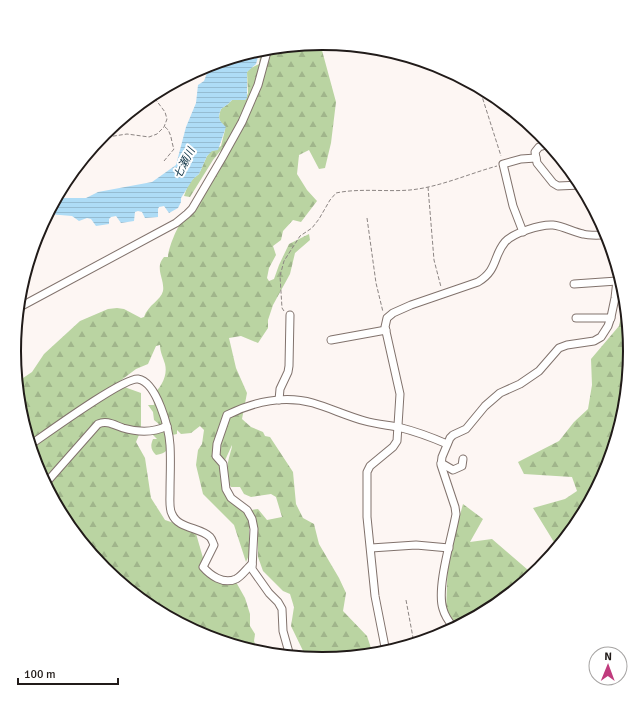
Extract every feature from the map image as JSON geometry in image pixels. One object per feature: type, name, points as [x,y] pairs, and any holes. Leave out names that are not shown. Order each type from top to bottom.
[{"type":"street","points":[[25,304],[170,226],[187,214],[210,178],[246,114],[258,84],[266,56]]},
{"type":"street","points":[[542,146],[536,149],[536,158],[540,169],[558,186],[573,185]]},
{"type":"street","points":[[523,232],[513,206],[503,164],[521,159],[536,158]]},
{"type":"street","points":[[385,645],[375,596],[367,517],[367,472],[372,464],[395,445],[397,441],[400,394],[386,330],[385,324],[387,318],[393,313],[411,305],[472,285],[484,279],[491,270],[504,244],[513,236],[523,232],[552,225],[584,235],[600,235]]},
{"type":"street","points":[[574,284],[615,281]]},
{"type":"street","points":[[450,623],[443,610],[441,601],[442,587],[456,510],[441,463],[447,444],[451,436],[466,429],[485,406],[500,392],[520,384],[539,371],[559,348],[567,345],[597,340],[604,332],[611,318],[616,288]]},
{"type":"street","points":[[279,400],[280,389],[290,366],[290,315]]},
{"type":"street","points":[[576,318],[611,318]]},
{"type":"street","points":[[331,340],[386,330]]},
{"type":"street","points":[[35,442],[116,387],[132,380],[139,379],[146,383],[152,390],[159,402],[167,426],[170,444],[170,503],[172,515],[181,524],[211,538],[214,545],[203,567],[210,575],[225,580],[235,579],[252,564]]},
{"type":"street","points":[[288,650],[283,631],[282,610],[278,602],[269,593],[252,569],[254,529],[252,519],[247,510],[231,498],[226,489],[223,464],[216,456],[217,444],[227,415],[252,404],[279,400],[313,403],[357,419],[398,427],[432,437],[447,444]]},
{"type":"street","points":[[50,479],[98,424],[103,422],[109,423],[136,431],[157,431],[167,426]]},
{"type":"street","points":[[441,463],[454,470],[462,466],[463,459]]},
{"type":"street","points":[[371,548],[416,545],[449,548]]},
{"type":"path","points":[[290,315],[286,314],[282,308],[280,276],[284,261],[300,236],[312,228],[320,219],[333,196],[340,192],[411,190],[428,187],[503,164],[482,96]]},
{"type":"path","points":[[111,137],[127,134],[143,137],[154,136],[157,134],[164,126],[167,119],[156,100]]},
{"type":"path","points":[[164,126],[169,130],[174,149],[164,162]]},
{"type":"path","points":[[428,187],[434,260],[443,295]]},
{"type":"path","points":[[367,218],[376,283],[382,309],[387,318]]},
{"type":"path","points":[[406,600],[413,638]]},
{"type":"green space","points":[[322,50],[336,102],[331,143],[325,168],[319,169],[309,150],[299,155],[297,174],[307,190],[317,201],[301,222],[293,220],[283,231],[281,240],[273,246],[276,255],[269,268],[267,278],[269,281],[274,279],[289,244],[309,234],[310,240],[295,253],[290,274],[273,305],[268,320],[268,328],[258,343],[241,336],[229,338],[236,368],[247,393],[242,419],[251,427],[263,432],[265,436],[270,437],[293,472],[296,504],[303,518],[314,524],[319,544],[346,593],[343,611],[367,636],[371,648],[342,651],[303,651],[291,626],[294,607],[290,594],[283,591],[263,571],[258,557],[258,532],[251,510],[258,509],[267,520],[282,517],[276,497],[271,494],[251,497],[244,494],[240,487],[231,487],[227,471],[232,445],[222,467],[220,476],[223,488],[246,513],[249,520],[249,555],[246,562],[234,525],[203,494],[196,465],[198,450],[202,444],[204,430],[200,426],[191,433],[181,434],[177,430],[177,434],[172,435],[168,449],[164,453],[156,455],[152,450],[151,446],[153,439],[157,439],[153,435],[155,426],[160,425],[154,420],[153,412],[148,405],[154,405],[153,395],[161,385],[166,373],[160,345],[156,346],[148,364],[136,369],[116,384],[141,393],[141,430],[136,442],[145,458],[151,498],[165,520],[195,530],[205,565],[215,578],[236,582],[245,598],[250,614],[250,626],[255,634],[255,644],[225,636],[171,612],[139,590],[109,564],[83,534],[61,501],[37,448],[27,410],[23,378],[32,372],[44,354],[80,321],[108,309],[117,308],[124,309],[141,318],[144,317],[148,309],[160,297],[163,291],[163,282],[160,269],[161,261],[164,257],[168,257],[171,244],[178,228],[220,156],[221,150],[190,197],[184,196],[189,182],[199,174],[207,156],[211,151],[221,146],[225,130],[224,125],[219,120],[221,109],[232,100],[245,100],[248,93],[247,72],[249,69],[259,64],[260,57]]},
{"type":"green space","points":[[621,318],[623,351],[622,371],[613,429],[600,466],[583,502],[554,542],[533,508],[565,499],[577,491],[572,477],[524,474],[518,462],[559,441],[574,422],[588,409],[592,385],[591,359],[619,326]]},
{"type":"green space","points":[[463,504],[483,519],[470,542],[492,539],[528,570],[505,590],[472,612],[454,621],[446,612],[448,558]]},
{"type":"water","name":"七瀬川","points":[[258,57],[256,64],[247,72],[247,98],[245,100],[232,100],[221,109],[219,119],[226,127],[218,150],[212,151],[207,156],[199,174],[193,179],[181,198],[178,208],[169,213],[164,206],[159,207],[158,217],[145,218],[142,212],[138,211],[135,212],[134,221],[121,223],[116,216],[109,219],[109,224],[96,226],[91,219],[87,218],[79,221],[72,216],[54,214],[62,198],[86,198],[98,192],[152,182],[176,165],[186,127],[196,103],[198,85],[204,81],[207,73],[244,60]]}]
